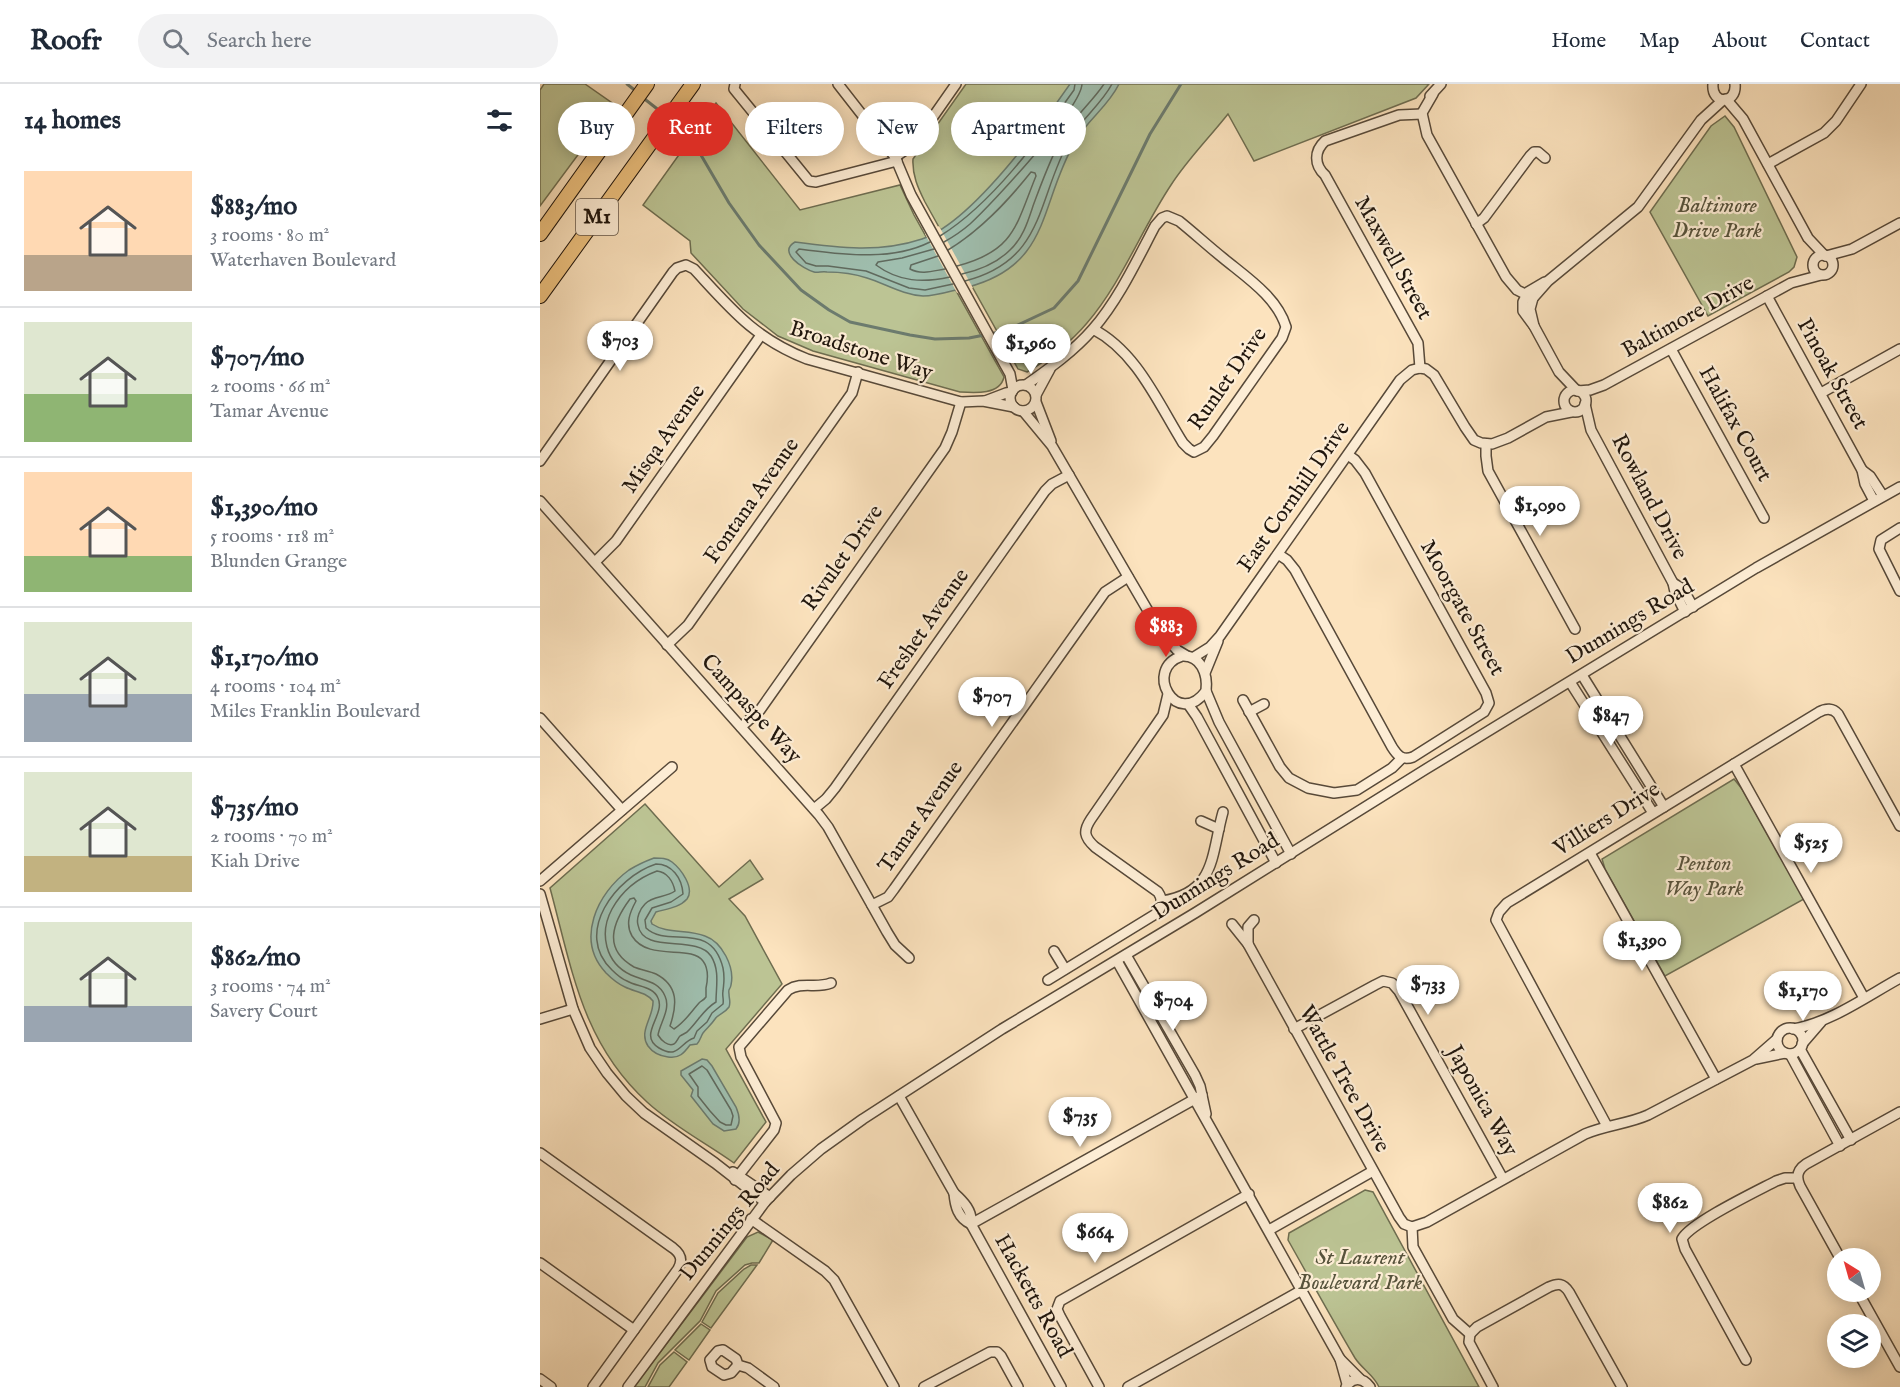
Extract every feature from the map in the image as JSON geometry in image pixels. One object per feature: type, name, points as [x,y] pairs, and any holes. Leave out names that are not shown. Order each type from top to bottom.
[{"type":"highway","name":"M1","points":[[540,296],[693,84]]},
{"type":"highway","name":"M1","points":[[540,234],[647,85]]},
{"type":"street","points":[[735,84],[734,90],[810,182],[896,159],[914,144],[956,84]]},
{"type":"street","points":[[838,84],[896,159],[920,212],[1010,374],[1011,401],[1052,446]]},
{"type":"street","points":[[1441,84],[1418,110],[1419,124],[1506,277],[1516,290],[1530,297]]},
{"type":"street","points":[[1768,164],[1824,133],[1836,121],[1861,84]]},
{"type":"street","points":[[1712,87],[1716,96],[1724,99],[1743,119],[1808,238],[1815,271],[1821,274],[1829,273],[1832,267],[1852,249]]},
{"type":"street","points":[[1546,417],[1581,411],[1586,403],[1584,395],[1559,372],[1534,326],[1530,297],[1638,207],[1701,120],[1709,104],[1712,87]]},
{"type":"street","points":[[1735,88],[1743,119]]},
{"type":"street","points":[[1701,120],[1724,99],[1731,97],[1735,88]]},
{"type":"street","name":"Maxwell Street","points":[[1419,114],[1399,115],[1325,141],[1317,153],[1318,168],[1325,175],[1418,343],[1420,365]]},
{"type":"street","points":[[1476,224],[1484,218],[1534,152],[1538,152],[1545,158]]},
{"type":"street","name":"Runlet Drive","points":[[1167,216],[1184,225],[1247,276],[1259,288],[1283,321],[1286,330],[1214,436],[1204,447],[1194,452],[1183,443],[1140,372],[1124,353],[1093,328],[1109,308],[1155,226],[1167,216]]},
{"type":"street","points":[[1814,263],[1818,257],[1852,249],[1900,224]]},
{"type":"street","points":[[1808,238],[1831,260],[1832,267]]},
{"type":"street","name":"Baltimore Drive","points":[[1791,284],[1814,263]]},
{"type":"street","name":"Broadstone Way","points":[[540,460],[674,270],[686,265],[694,269],[733,312],[761,335],[773,344],[797,355],[961,402],[983,402],[1018,409]]},
{"type":"street","name":"Baltimore Drive","points":[[1577,391],[1590,390],[1604,385],[1791,284],[1821,274]]},
{"type":"street","name":"Pinoak Street","points":[[1767,297],[1862,470],[1865,484],[1878,499]]},
{"type":"street","points":[[1012,391],[1051,367],[1093,328]]},
{"type":"street","name":"Misqa Avenue","points":[[595,562],[616,541],[761,335]]},
{"type":"street","name":"Halifax Court","points":[[1671,349],[1764,519]]},
{"type":"street","points":[[1821,393],[1900,349]]},
{"type":"street","points":[[1420,365],[1436,368],[1443,388],[1465,427],[1466,436],[1470,444],[1476,448],[1497,448],[1508,438],[1546,417],[1564,400],[1567,393],[1577,391]]},
{"type":"street","name":"East Cornhill Drive","points":[[1190,657],[1210,647],[1220,636],[1407,367],[1420,365]]},
{"type":"street","points":[[1018,409],[1032,408],[1051,367]]},
{"type":"street","name":"Fontana Avenue","points":[[668,645],[688,625],[852,393],[858,372]]},
{"type":"street","points":[[1559,372],[1566,408],[1572,412]]},
{"type":"street","points":[[1010,374],[1032,388],[1052,446],[1164,636],[1177,650],[1201,664],[1205,673],[1206,690],[1219,722],[1291,854]]},
{"type":"street","name":"Baltimore Drive","points":[[1586,403],[1604,385]]},
{"type":"street","name":"Broadstone Way","points":[[983,402],[1012,391]]},
{"type":"street","name":"Rivulet Drive","points":[[741,727],[760,710],[945,448],[961,402]]},
{"type":"street","name":"Rowland Drive","points":[[1586,403],[1591,430],[1673,583],[1675,592],[1689,609]]},
{"type":"street","name":"Rowland Drive","points":[[1572,412],[1591,430]]},
{"type":"street","points":[[1486,448],[1488,471],[1575,629]]},
{"type":"street","name":"Moorgate Street","points":[[1348,455],[1365,473],[1488,698],[1488,707],[1480,715],[1413,757],[1402,758]]},
{"type":"street","name":"Freshet Avenue","points":[[814,809],[826,799],[855,761],[1045,491],[1052,484],[1069,475]]},
{"type":"street","name":"Dunnings Road","points":[[628,1387],[751,1219],[791,1175],[821,1149],[1002,1029],[1117,961],[1792,546],[1900,487]]},
{"type":"street","name":"Campaspe Way","points":[[540,501],[814,809],[828,827],[891,939],[909,958]]},
{"type":"street","points":[[1900,528],[1883,538],[1879,546],[1881,555],[1900,591]]},
{"type":"street","points":[[1243,700],[1283,772],[1293,781],[1308,788],[1334,793],[1357,790],[1392,768],[1402,758],[1392,747],[1295,570],[1278,554]]},
{"type":"street","name":"Tamar Avenue","points":[[872,905],[888,897],[894,889],[1105,592],[1128,577]]},
{"type":"street","points":[[1048,980],[1154,915],[1160,909],[1162,901],[1155,889],[1095,847],[1085,836],[1086,825],[1163,716],[1168,694],[1164,676],[1168,656],[1164,636]]},
{"type":"street","name":"East Cornhill Drive","points":[[1205,673],[1220,636]]},
{"type":"street","points":[[1167,666],[1173,660],[1190,657]]},
{"type":"street","points":[[1582,675],[1664,807]]},
{"type":"street","points":[[1570,682],[1653,813]]},
{"type":"street","points":[[1163,716],[1199,698],[1206,690]]},
{"type":"street","points":[[1168,694],[1175,701],[1184,704],[1197,717],[1276,863]]},
{"type":"street","points":[[1249,712],[1264,704]]},
{"type":"street","name":"Villiers Drive","points":[[1607,1126],[1496,920],[1499,912],[1507,903],[1826,709],[1834,710],[1838,714],[1900,826]]},
{"type":"street","points":[[540,718],[622,810]]},
{"type":"street","points":[[1734,764],[1864,998]]},
{"type":"street","points":[[540,881],[672,767]]},
{"type":"street","points":[[1162,901],[1183,897],[1202,883],[1210,865],[1223,812]]},
{"type":"street","points":[[1201,821],[1219,829]]},
{"type":"street","points":[[1590,853],[1716,1079]]},
{"type":"street","points":[[540,894],[543,916],[573,1009],[597,1059],[626,1096],[654,1121],[768,1199]]},
{"type":"street","points":[[1248,944],[1248,927],[1254,920]]},
{"type":"street","name":"Wattle Tree Drive","points":[[1232,924],[1248,944],[1401,1221],[1412,1227]]},
{"type":"street","points":[[1054,951],[1065,969]]},
{"type":"street","points":[[1126,955],[1195,1075],[1198,1097]]},
{"type":"street","points":[[1117,961],[1198,1097],[1207,1119],[1340,1359],[1347,1386]]},
{"type":"street","points":[[1470,1334],[1453,1319],[1419,1257],[1412,1243],[1412,1227],[1421,1225],[1585,1134],[1648,1115],[1753,1060],[1777,1039],[1781,1032],[1825,1019],[1900,978]]},
{"type":"street","name":"Japonica Way","points":[[1294,1029],[1375,984],[1383,981],[1392,982],[1503,1179]]},
{"type":"street","points":[[737,1177],[774,1130],[776,1123],[741,1057],[739,1047],[788,990],[798,985],[831,984]]},
{"type":"street","points":[[540,1019],[573,1009]]},
{"type":"street","points":[[1753,1060],[1788,1054],[1801,1047],[1825,1019]]},
{"type":"street","points":[[1793,1029],[1799,1033],[1801,1047],[1851,1140]]},
{"type":"street","points":[[1777,1039],[1778,1046],[1788,1054],[1840,1146]]},
{"type":"street","name":"Hacketts Road","points":[[899,1096],[954,1193],[955,1206],[964,1221],[971,1224],[1061,1387]]},
{"type":"street","points":[[971,1224],[1198,1097]]},
{"type":"street","points":[[1834,1248],[1800,1186],[1797,1178],[1801,1167],[1900,1112]]},
{"type":"street","points":[[540,1153],[680,1255],[678,1269],[593,1387]]},
{"type":"street","points":[[1269,1230],[1373,1172]]},
{"type":"street","points":[[1746,1360],[1685,1249],[1682,1239],[1692,1227],[1776,1181],[1797,1178]]},
{"type":"street","points":[[1099,1387],[1060,1316],[1058,1309],[1060,1301],[1249,1194]]},
{"type":"street","points":[[751,1219],[825,1271],[834,1280],[894,1387]]},
{"type":"street","points":[[540,1263],[634,1330]]},
{"type":"street","points":[[1493,1387],[1469,1342],[1470,1334],[1557,1284],[1562,1285],[1569,1292],[1622,1387]]},
{"type":"street","points":[[1128,1387],[1302,1290]]},
{"type":"street","points":[[1864,1302],[1900,1367]]},
{"type":"street","points":[[924,1387],[987,1353],[995,1352],[1000,1356],[1018,1387]]},
{"type":"street","points":[[1340,1359],[1370,1387]]},
{"type":"street","points":[[738,1365],[748,1368],[774,1387]]},
{"type":"street","points":[[540,1379],[551,1387]]},
{"type":"street","points":[[1347,1386],[1353,1380],[1360,1379]]},
{"type":"green space","points":[[544,84],[585,84],[611,102],[558,102],[558,156],[577,156],[540,206],[540,90]]},
{"type":"green space","points":[[966,84],[1429,84],[1416,98],[1254,161],[1228,114],[1177,176],[1099,307],[1081,330],[1067,343],[1027,372],[1018,369],[925,202],[915,176],[913,159],[915,156],[939,156],[939,122],[951,105],[951,156],[1086,156],[1086,102],[953,102]]},
{"type":"green space","name":"Baltimore Drive Park","points":[[1725,116],[1734,127],[1797,257],[1794,267],[1789,272],[1708,316],[1650,212],[1711,126]]},
{"type":"green space","points":[[733,125],[745,140],[745,156],[758,156],[800,210],[900,185],[914,215],[1004,377],[1002,383],[986,392],[960,392],[813,351],[778,336],[743,309],[691,253],[690,241],[643,205],[678,156],[733,156]]},
{"type":"green space","name":"Penton Way Park","points":[[1734,779],[1742,789],[1804,899],[1665,976],[1605,869],[1602,859]]},
{"type":"green space","points":[[645,804],[719,887],[750,860],[763,879],[729,899],[745,916],[782,984],[726,1049],[766,1122],[734,1163],[657,1111],[625,1079],[608,1055],[582,1003],[550,888]]},
{"type":"green space","name":"St Laurent Boulevard Park","points":[[1365,1190],[1373,1192],[1479,1387],[1379,1387],[1358,1362],[1346,1343],[1288,1240],[1289,1233]]},
{"type":"green space","points":[[758,1232],[773,1240],[759,1263],[745,1265],[716,1291],[700,1321],[658,1363],[645,1387],[634,1387],[747,1237]]},
{"type":"green space","points":[[751,1265],[757,1265],[711,1328],[702,1322],[718,1293]]},
{"type":"green space","points":[[701,1324],[710,1330],[689,1360],[675,1350]]},
{"type":"green space","points":[[674,1352],[687,1362],[669,1387],[648,1387],[660,1365]]},
{"type":"water","points":[[1070,84],[1119,84],[1109,100],[1086,126],[1086,102],[1057,102]]},
{"type":"water","points":[[1016,156],[1068,156],[1040,229],[1029,248],[1015,264],[995,277],[968,287],[923,296],[858,275],[814,272],[798,264],[790,255],[790,246],[795,242],[875,248],[922,239],[962,214]]},
{"type":"water","points":[[654,858],[666,859],[676,865],[686,879],[689,895],[684,902],[656,912],[651,921],[652,924],[664,929],[698,934],[711,939],[726,956],[732,978],[729,1007],[716,1017],[697,1044],[690,1045],[683,1053],[675,1057],[657,1054],[645,1040],[645,1029],[653,1001],[644,994],[622,986],[610,977],[597,960],[592,946],[591,932],[594,918],[599,904],[608,891],[629,870]]},
{"type":"water","points":[[702,1059],[707,1060],[712,1066],[736,1107],[739,1124],[736,1129],[724,1131],[713,1124],[691,1096],[693,1090],[681,1075],[681,1071]]},
{"type":"pier","points":[[939,226],[973,288],[957,293],[925,234]]},
{"type":"waterway","points":[[627,84],[637,92]]},
{"type":"waterway","points":[[702,156],[729,203],[759,245],[801,290],[829,310],[850,322],[910,335],[935,339],[969,338],[1005,331],[1054,308],[1078,281],[1150,134],[1181,84]]},
{"type":"waterway","points":[[642,97],[648,102]]}]
